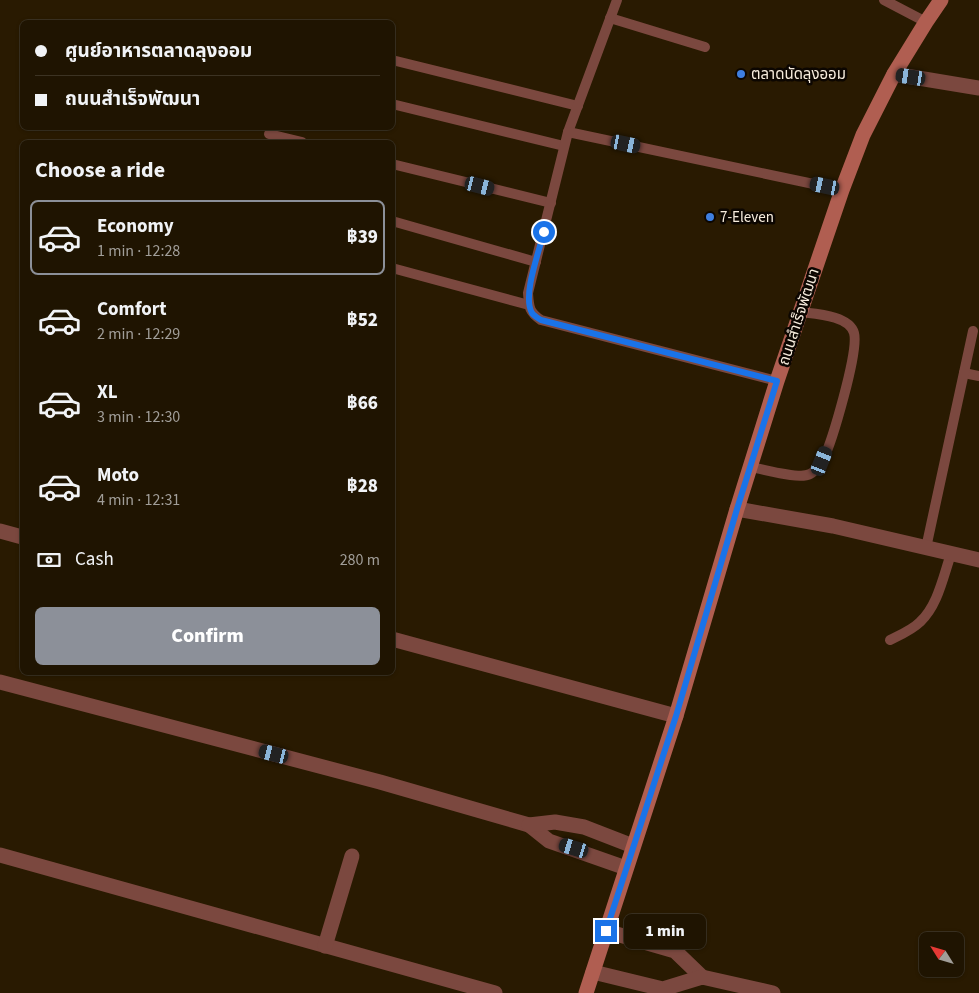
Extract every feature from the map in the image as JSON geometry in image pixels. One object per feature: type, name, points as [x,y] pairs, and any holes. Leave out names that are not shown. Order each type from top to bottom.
[{"type":"street","name":"ถนนสำเร็จพัฒนา","points":[[586,993],[676,716],[777,381],[842,190],[863,136],[894,74],[941,0]]},
{"type":"street","points":[[894,74],[979,88]]},
{"type":"street","points":[[737,509],[833,526],[979,560]]},
{"type":"street","points":[[0,531],[20,537]]},
{"type":"street","points":[[395,640],[676,716]]},
{"type":"street","points":[[0,682],[380,782],[529,825],[549,841],[626,868]]},
{"type":"street","points":[[529,825],[555,822],[584,827],[633,846]]},
{"type":"street","points":[[0,855],[495,993]]},
{"type":"street","points":[[325,946],[352,856]]},
{"type":"street","points":[[606,931],[675,951],[702,977]]},
{"type":"street","points":[[593,972],[663,989],[702,977],[773,993]]},
{"type":"lane","points":[[617,0],[564,146],[528,293],[529,305],[533,315],[541,320],[777,381]]},
{"type":"lane","points":[[884,0],[926,22]]},
{"type":"lane","points":[[610,18],[704,47]]},
{"type":"lane","points":[[395,61],[578,106]]},
{"type":"lane","points":[[395,105],[564,146]]},
{"type":"lane","points":[[568,132],[842,190]]},
{"type":"lane","points":[[269,135],[293,140]]},
{"type":"lane","points":[[395,165],[551,203]]},
{"type":"lane","points":[[395,222],[536,262]]},
{"type":"lane","points":[[395,269],[529,305]]},
{"type":"lane","points":[[750,467],[802,476],[812,474],[822,461],[830,441],[848,376],[853,352],[854,333],[848,325],[837,318],[800,312]]},
{"type":"lane","points":[[926,548],[973,331]]},
{"type":"lane","points":[[964,373],[979,376]]},
{"type":"lane","points":[[890,640],[909,631],[921,622],[934,604],[951,554]]},
{"type":"place","name":"ตลาดนัดลุงออม","points":[[741,74]]},
{"type":"place","name":"7-Eleven","points":[[710,217]]},
{"type":"route","points":[[544,232],[528,293],[529,305],[533,315],[541,320],[777,381],[676,716],[606,931]]}]
